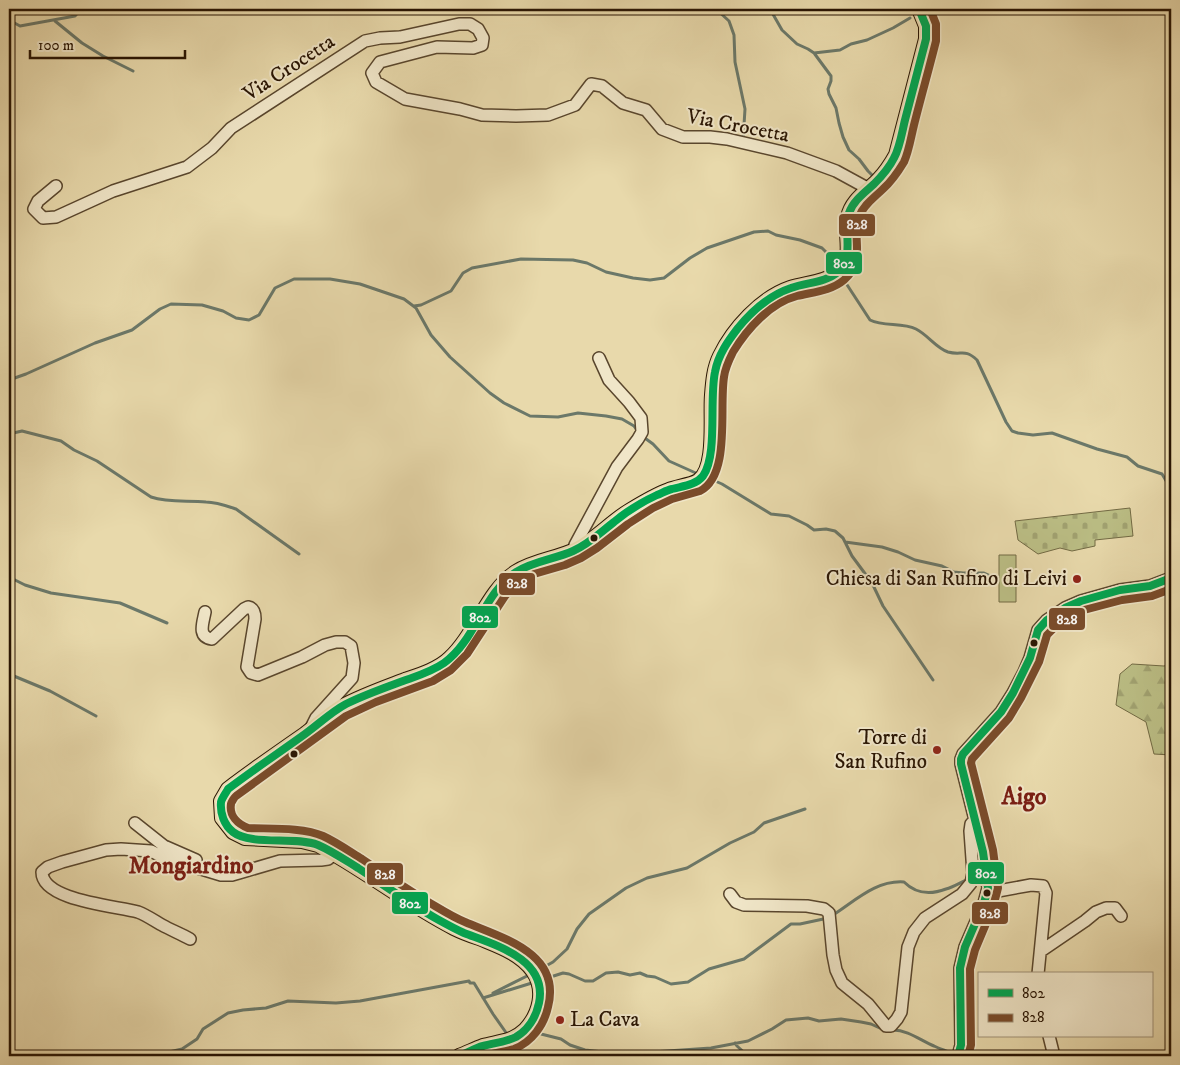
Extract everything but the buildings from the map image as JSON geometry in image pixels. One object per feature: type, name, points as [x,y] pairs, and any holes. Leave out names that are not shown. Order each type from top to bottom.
[{"type":"main road","points":[[459,1056],[483,1046],[509,1040],[525,1030],[531,1022],[538,1008],[540,989],[534,972],[524,960],[512,952],[454,928],[318,845],[302,841],[245,838],[232,832],[222,818],[221,801],[228,789],[341,708],[370,694],[428,672],[449,660],[467,637],[499,587],[516,572],[534,563],[558,557],[575,550],[628,512],[668,490],[698,481],[707,470],[711,453],[712,395],[715,370],[734,332],[770,298],[788,289],[821,280],[839,272],[848,252],[847,219],[851,206],[886,172],[896,155],[926,40],[926,26],[919,9]]},
{"type":"street","name":"Via Crocetta","points":[[56,186],[38,201],[34,209],[43,218],[56,217],[113,191],[187,167],[212,148],[231,128],[365,40],[400,37],[458,24],[470,24],[478,29],[483,38],[482,45],[473,48],[437,47],[380,62],[372,73],[376,82],[405,99],[460,108],[482,115],[516,116],[548,115],[575,105],[591,84],[602,86],[623,103],[646,110],[662,129],[683,137],[710,137],[788,153],[836,171],[869,189]]},
{"type":"street","points":[[575,550],[575,545],[617,468],[642,432],[641,418],[609,380],[599,358]]},
{"type":"street","points":[[958,1056],[961,1045],[960,968],[964,947],[988,888],[985,866],[961,760],[963,754],[1001,712],[1014,693],[1027,665],[1038,630],[1047,620],[1065,608],[1081,601],[1120,590],[1150,586],[1171,578]]},
{"type":"street","points":[[205,612],[202,627],[203,634],[212,639],[244,609],[248,607],[254,611],[255,619],[247,667],[251,673],[258,675],[302,657],[325,645],[345,642],[351,646],[354,663],[352,678],[316,718],[312,729]]},
{"type":"street","points":[[730,894],[736,902],[744,905],[807,906],[824,909],[829,913],[833,955],[836,970],[842,983],[868,1004],[886,1026],[891,1026],[901,1012],[908,946],[914,932],[925,918],[962,894],[971,883],[973,873],[970,831],[971,824],[975,821]]},
{"type":"street","points":[[134,823],[164,846],[223,871],[238,873]]},
{"type":"street","points":[[190,939],[140,913],[86,902],[61,894],[46,883],[42,877],[42,872],[48,867],[62,862],[106,850],[122,849],[151,851],[165,858],[221,875],[232,875],[280,861],[328,859],[334,854]]},
{"type":"street","points":[[987,893],[1031,884],[1043,886],[1046,893],[1038,972]]},
{"type":"street","points":[[1041,951],[1096,912],[1106,908],[1115,908],[1121,916]]},
{"type":"street","points":[[1050,1038],[1054,1056]]},
{"type":"green space","points":[[1130,508],[1133,536],[1095,540],[1095,546],[1072,551],[1060,548],[1038,554],[1018,540],[1015,521]]},
{"type":"green space","points":[[999,555],[1016,555],[1016,602],[999,602]]},
{"type":"green space","points":[[1132,664],[1164,666],[1171,664],[1171,755],[1154,754],[1146,722],[1116,705],[1120,674]]},
{"type":"waterway","points":[[9,20],[20,26],[75,16],[81,9]]},
{"type":"waterway","points":[[716,9],[729,21],[734,35],[735,62],[745,109],[743,141]]},
{"type":"waterway","points":[[770,9],[782,30],[797,44],[814,53],[831,76],[828,89],[836,108],[843,137],[849,150],[875,178]]},
{"type":"waterway","points":[[814,53],[840,50],[851,44],[867,40],[910,18]]},
{"type":"waterway","points":[[55,21],[82,43],[133,71]]},
{"type":"waterway","points":[[414,306],[421,305],[451,291],[463,273],[472,268],[521,259],[573,260],[587,263],[606,272],[633,278],[650,280],[664,278],[690,258],[707,248],[754,232],[768,231],[822,248],[830,256],[837,269]]},
{"type":"waterway","points":[[840,274],[870,320],[911,327],[948,352],[966,353],[973,356],[977,360],[1012,431],[1033,435],[1052,433],[1097,449],[1127,457],[1138,466],[1162,474],[1171,489]]},
{"type":"waterway","points":[[9,380],[95,343],[132,330],[160,309],[171,304],[202,305],[223,311],[236,318],[249,320],[259,315],[275,288],[294,279],[330,279],[360,284],[404,299],[416,308],[431,335],[450,357],[490,393],[504,403],[530,416],[558,417],[578,413],[606,416],[622,419],[634,426],[638,431]]},
{"type":"waterway","points":[[9,434],[22,431],[61,441],[74,450],[97,461],[151,497],[172,501],[214,503],[236,509],[299,554]]},
{"type":"waterway","points":[[642,436],[653,444],[669,461],[698,474]]},
{"type":"waterway","points":[[706,477],[722,484],[771,514],[789,516],[814,530],[826,529],[835,531],[843,538],[852,556],[872,583],[883,606],[933,680]]},
{"type":"waterway","points":[[845,542],[882,547],[915,560],[942,566],[954,572],[984,573],[995,578]]},
{"type":"waterway","points":[[9,577],[25,585],[51,593],[120,603],[167,623]]},
{"type":"waterway","points":[[9,674],[50,691],[96,716]]},
{"type":"waterway","points":[[537,971],[553,962],[567,949],[577,929],[589,914],[626,888],[647,878],[687,868],[730,843],[754,832],[764,823],[805,809]]},
{"type":"waterway","points":[[833,915],[866,892],[884,884],[904,882],[913,889],[929,893],[949,888],[969,879]]},
{"type":"waterway","points":[[541,980],[563,973],[585,981],[593,981],[606,973],[618,972],[630,975],[640,973],[671,984],[688,982],[709,969],[744,959],[791,924],[828,918]]},
{"type":"waterway","points":[[493,993],[529,975]]},
{"type":"waterway","points":[[152,1056],[182,1049],[197,1039],[203,1029],[228,1013],[266,1008],[288,1001],[336,1003],[360,1001],[469,981],[474,983],[507,1034],[510,1034]]},
{"type":"waterway","points":[[483,998],[535,982]]},
{"type":"waterway","points":[[645,1056],[653,1052],[711,1048],[748,1041],[786,1020],[808,1018],[819,1021],[841,1019],[871,1024],[884,1030]]},
{"type":"waterway","points":[[893,1030],[909,1033],[955,1056]]},
{"type":"waterway","points":[[529,1033],[561,1039],[570,1045],[585,1050],[621,1054],[624,1056]]},
{"type":"waterway","points":[[735,1043],[748,1056]]},
{"type":"waterway","points":[[9,1052],[33,1056]]},
{"type":"waterway","points":[[112,1056],[141,1056]]},
{"type":"transit line","name":"802","points":[[459,1056],[480,1047],[512,1039],[528,1027],[538,1008],[540,988],[535,975],[527,965],[504,949],[464,933],[437,919],[358,868],[318,845],[298,841],[251,839],[233,832],[223,818],[221,810],[222,800],[228,789],[341,707],[444,663],[464,642],[495,592],[516,572],[530,565],[579,548],[640,504],[668,490],[693,483],[703,476],[708,467],[712,441],[713,384],[718,360],[724,348],[743,322],[769,299],[783,291],[822,280],[838,272],[846,259],[849,213],[859,197],[885,172],[896,154],[926,39],[926,26],[919,9]]},
{"type":"transit line","name":"828","points":[[484,1056],[520,1046],[532,1037],[544,1020],[548,1007],[550,988],[546,973],[538,961],[526,950],[496,934],[442,910],[323,836],[306,831],[248,828],[244,826],[233,816],[231,803],[235,796],[346,716],[376,702],[433,681],[451,670],[467,654],[505,596],[522,580],[581,558],[653,508],[672,499],[700,491],[710,483],[720,456],[724,377],[726,367],[733,352],[752,326],[778,304],[797,296],[822,291],[844,280],[855,265],[857,257],[857,225],[863,209],[892,180],[904,162],[909,149],[936,41],[936,24],[930,9]]},
{"type":"transit line","name":"802","points":[[958,1056],[961,1045],[960,968],[965,947],[984,903],[988,888],[983,852],[961,764],[963,754],[1001,712],[1013,693],[1030,658],[1038,630],[1047,620],[1065,608],[1081,601],[1120,590],[1150,586],[1171,578]]},
{"type":"transit line","name":"828","points":[[968,1056],[971,1045],[970,969],[998,888],[993,850],[971,763],[972,759],[1009,718],[1039,662],[1047,635],[1054,628],[1084,610],[1122,600],[1152,596],[1171,589]]},
{"type":"place","name":"Chiesa di San Rufino di Leivi","points":[[1077,579]]},
{"type":"place","name":"Torre di San Rufino","points":[[937,750]]},
{"type":"place","name":"La Cava","points":[[560,1020]]},
{"type":"district","name":"Aigo","points":[[1024,797]]},
{"type":"district","name":"Mongiardino","points":[[191,866]]}]
